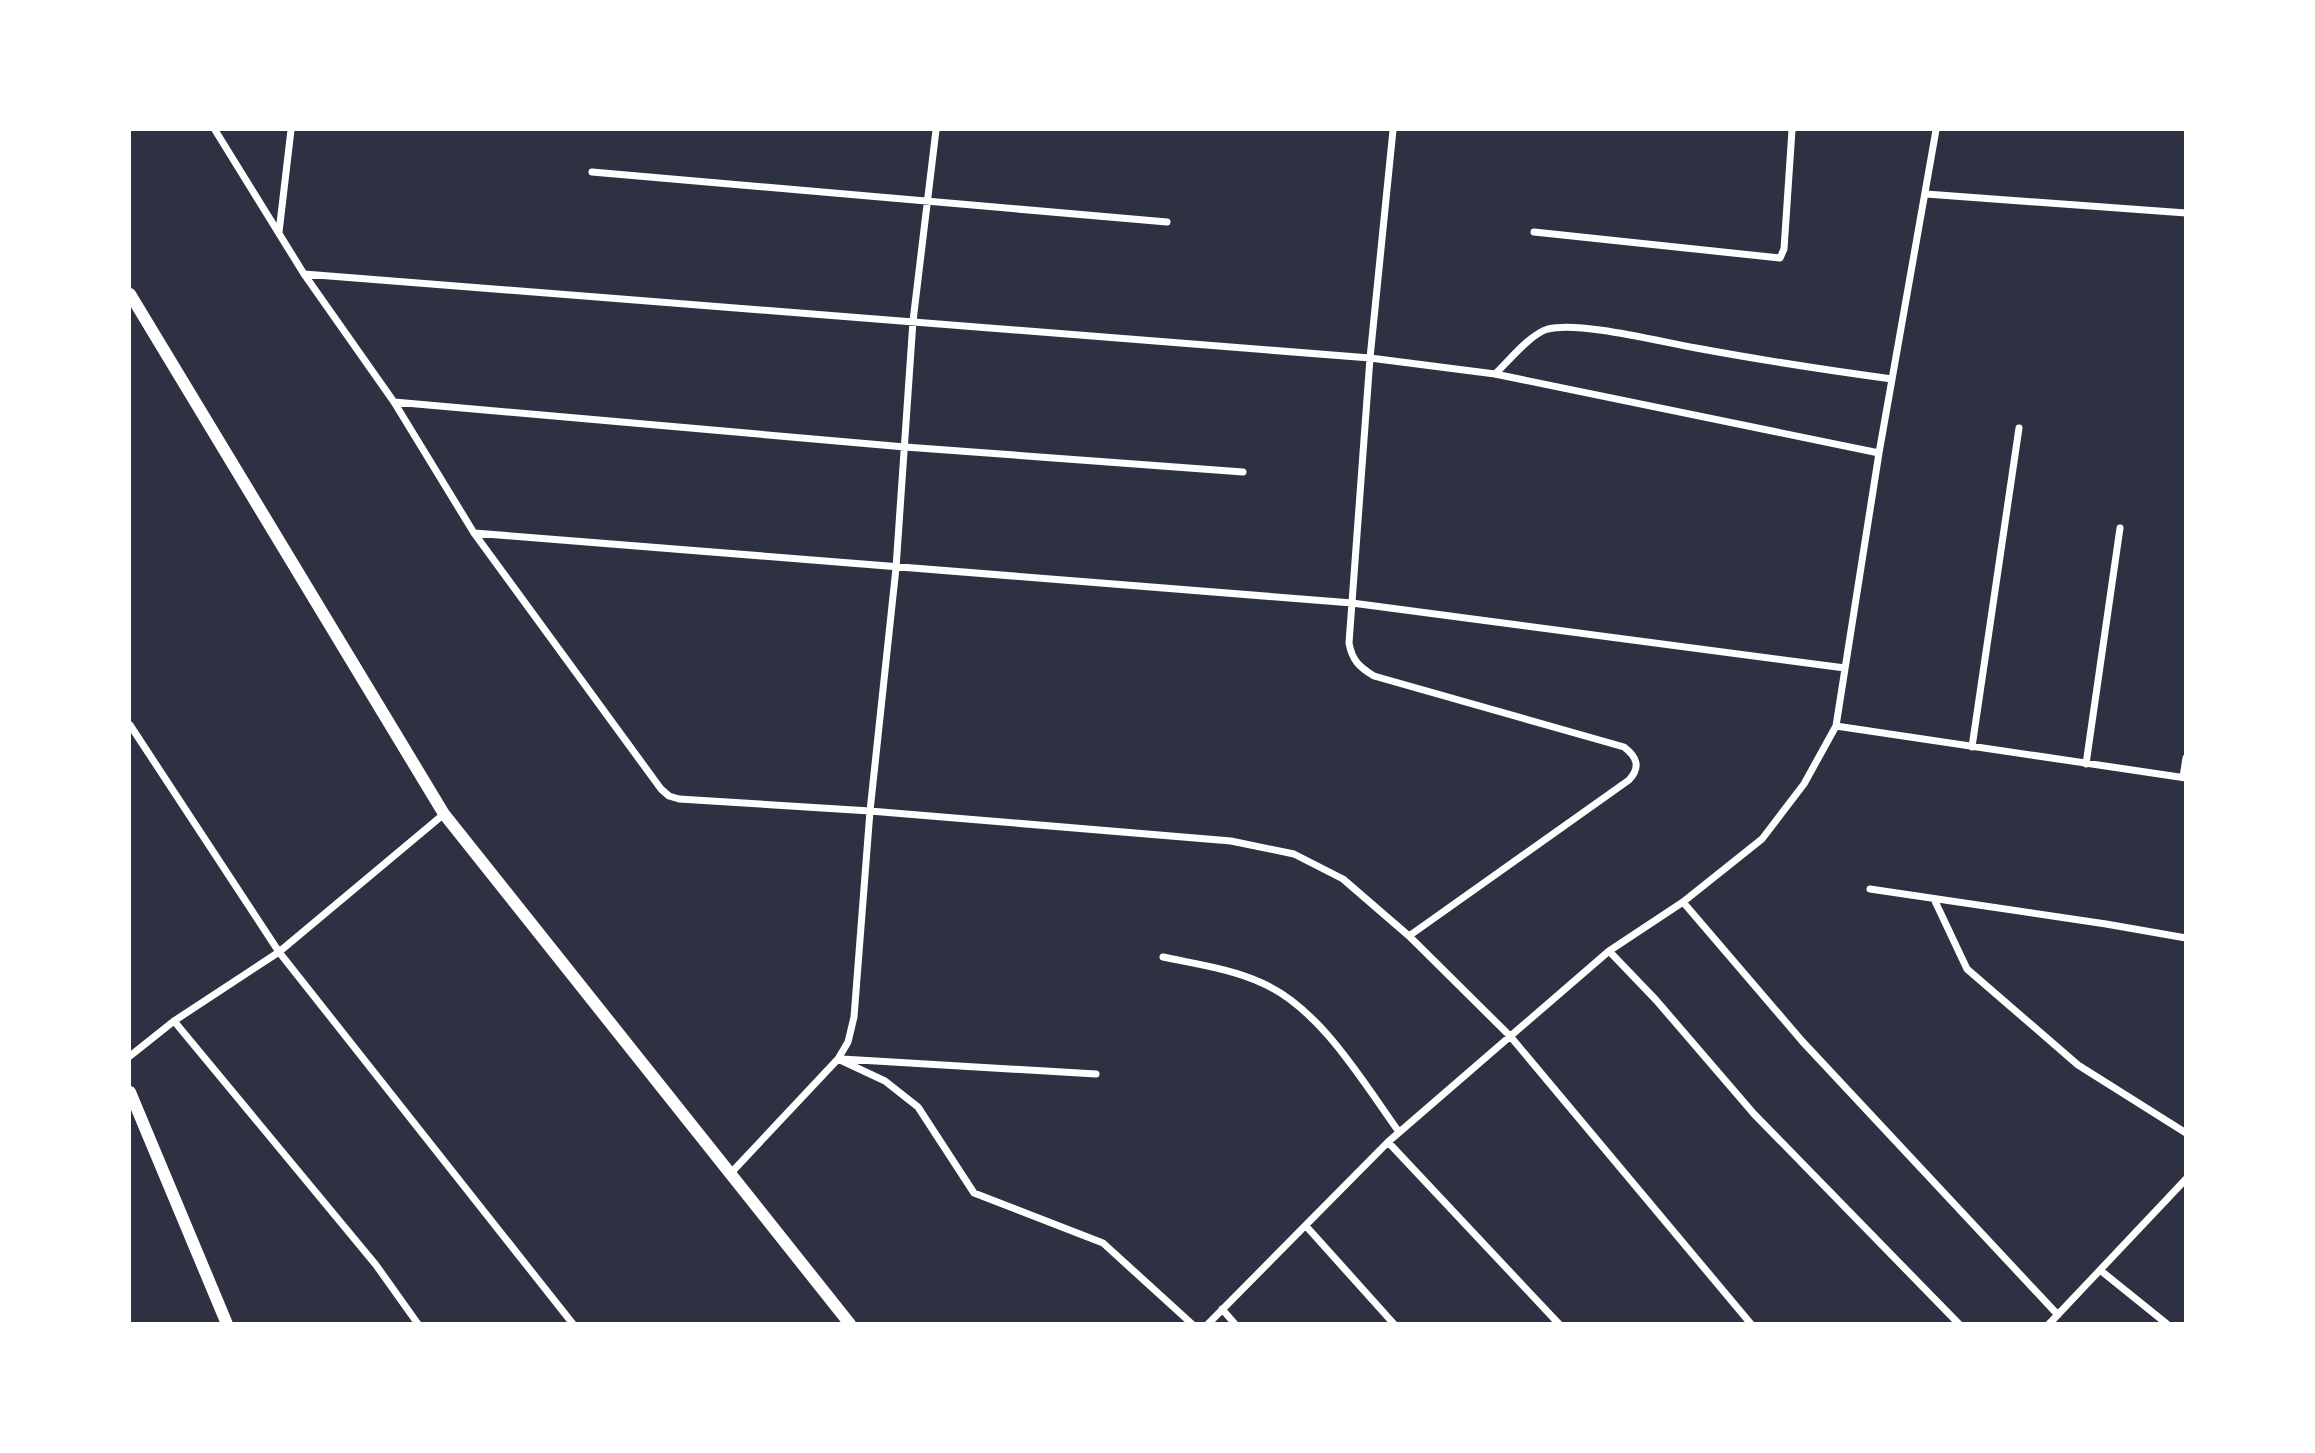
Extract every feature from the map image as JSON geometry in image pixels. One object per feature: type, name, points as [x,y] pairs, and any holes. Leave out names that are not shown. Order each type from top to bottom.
[{"type":"street","points":[[215,130],[304,274],[394,402],[474,533],[661,789],[669,796],[679,799],[870,811],[1231,841],[1294,854],[1343,879],[1409,936],[1510,1036],[1751,1324]]},
{"type":"street","points":[[279,233],[291,130]]},
{"type":"street","points":[[730,1174],[838,1059],[848,1042],[857,991],[870,811],[896,568],[913,321],[936,130]]},
{"type":"street","points":[[1393,130],[1370,358],[1349,643],[1351,656],[1360,668],[1374,676],[1624,747],[1633,754],[1637,763],[1636,773],[1629,780],[1409,936]]},
{"type":"street","points":[[1534,232],[1780,258],[1784,249],[1792,130]]},
{"type":"street","points":[[1209,1324],[1399,1132],[1609,951],[1682,902],[1762,839],[1804,784],[1836,726],[1879,453],[1936,130]]},
{"type":"street","points":[[592,172],[1167,222]]},
{"type":"street","points":[[1926,194],[2186,213]]},
{"type":"street","points":[[304,274],[1370,358],[1495,374],[1879,453]]},
{"type":"street","points":[[130,294],[444,814],[850,1324]]},
{"type":"street","points":[[1495,374],[1536,335],[1548,329],[1569,328],[1611,332],[1771,362],[1892,379]]},
{"type":"street","points":[[394,402],[905,447],[1243,472]]},
{"type":"street","points":[[1972,747],[2019,428]]},
{"type":"street","points":[[2086,764],[2120,527]]},
{"type":"street","points":[[474,533],[1352,603],[1845,668]]},
{"type":"street","points":[[130,725],[279,952],[573,1324]]},
{"type":"street","points":[[1836,726],[2184,777],[2186,758]]},
{"type":"street","points":[[130,1056],[174,1021],[279,952],[444,814]]},
{"type":"street","points":[[1870,889],[2186,938]]},
{"type":"street","points":[[1934,898],[1967,969],[2078,1065],[2186,1133]]},
{"type":"street","points":[[1682,902],[1820,1060],[2058,1315]]},
{"type":"street","points":[[1609,951],[1657,1000],[1754,1114],[1959,1324]]},
{"type":"street","points":[[1163,957],[1207,966],[1263,983],[1299,1006],[1320,1025],[1399,1132]]},
{"type":"street","points":[[174,1021],[376,1265],[418,1324]]},
{"type":"street","points":[[838,1059],[1096,1074]]},
{"type":"street","points":[[838,1059],[885,1081],[918,1107],[974,1193],[1103,1243],[1192,1324]]},
{"type":"street","points":[[130,1092],[227,1324]]},
{"type":"street","points":[[1388,1142],[1559,1324]]},
{"type":"street","points":[[2049,1324],[2186,1178]]},
{"type":"street","points":[[1306,1226],[1394,1324]]},
{"type":"street","points":[[2100,1270],[2167,1324]]},
{"type":"street","points":[[1222,1309],[1235,1324]]}]
